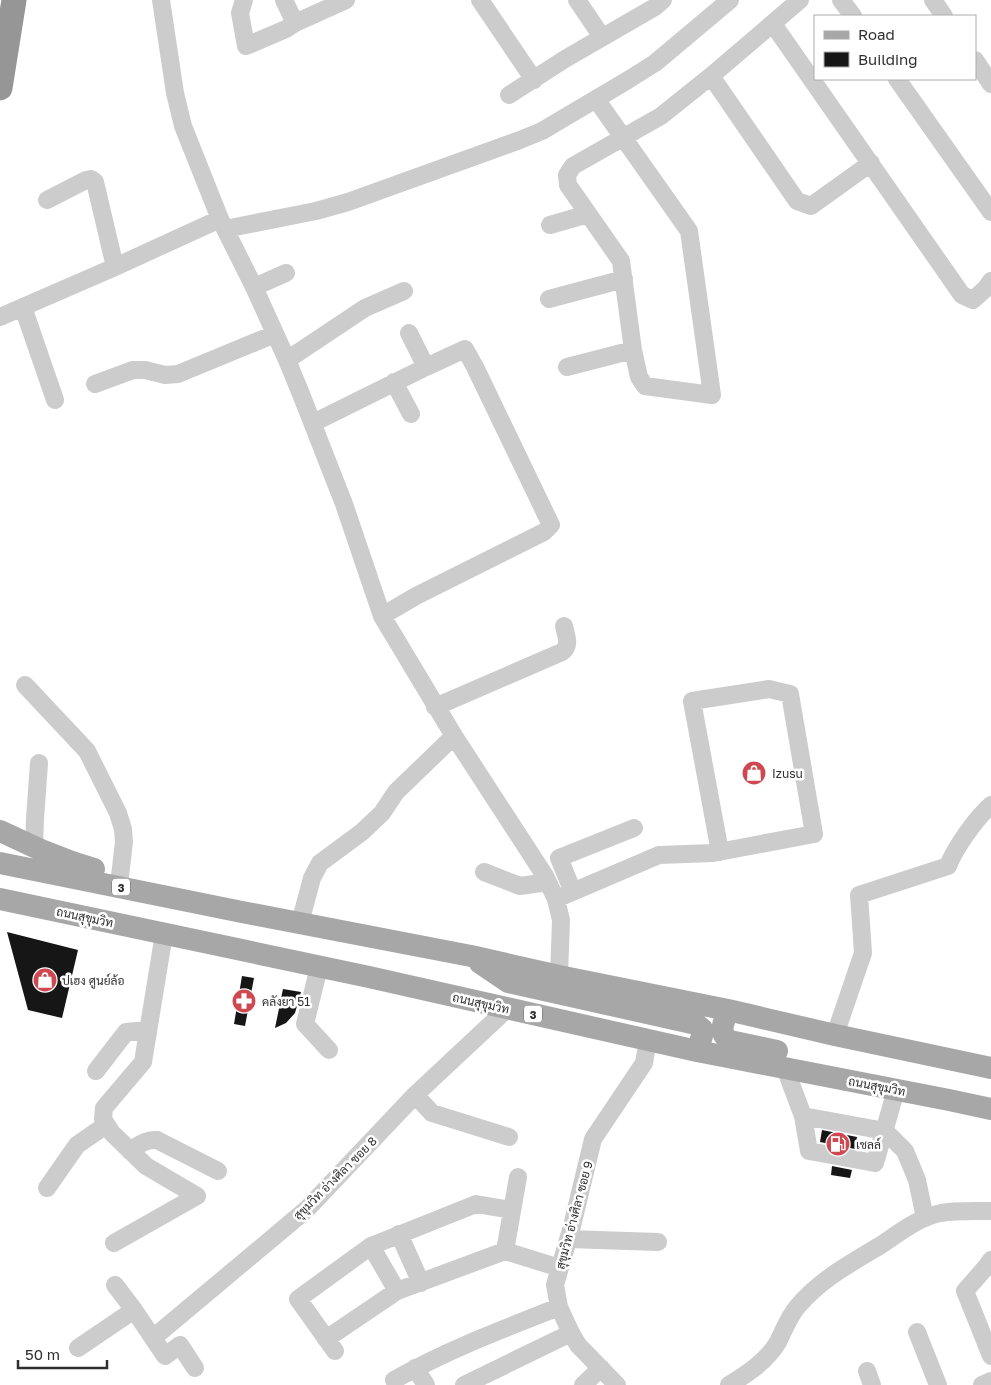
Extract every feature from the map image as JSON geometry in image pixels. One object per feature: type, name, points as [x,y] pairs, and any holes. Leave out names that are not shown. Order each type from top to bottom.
[{"type":"highway","points":[[0,88],[14,0]]},
{"type":"highway","points":[[6,56],[21,0]]},
{"type":"main road","points":[[0,831],[72,862],[242,912]]},
{"type":"main road","name":"3","points":[[0,863],[471,956],[991,1068]]},
{"type":"main road","name":"ถนนสุขุมวิท","points":[[0,899],[319,967],[697,1051],[991,1109]]},
{"type":"main road","points":[[471,956],[508,982],[696,1024],[702,1029],[702,1036],[697,1051]]},
{"type":"main road","points":[[728,1010],[722,1031],[724,1037],[730,1041],[924,1082],[949,1100]]},
{"type":"street","points":[[161,0],[175,94],[183,126],[222,224],[254,287],[313,423],[344,504],[382,616],[454,736],[548,882],[556,899],[561,920],[558,976]]},
{"type":"street","points":[[244,0],[240,12],[246,46],[286,30],[295,23],[346,0]]},
{"type":"street","points":[[284,0],[295,23]]},
{"type":"street","points":[[480,0],[534,80]]},
{"type":"street","points":[[577,0],[602,37]]},
{"type":"street","points":[[509,95],[602,37],[655,7],[663,0]]},
{"type":"street","points":[[0,317],[115,267],[222,224],[316,211],[348,202],[542,131],[655,63],[730,0]]},
{"type":"street","points":[[600,97],[624,138],[689,231],[712,395],[645,386],[639,377],[633,350],[621,261],[568,185],[567,175],[573,166],[624,138],[661,116],[800,0]]},
{"type":"street","points":[[841,0],[852,15]]},
{"type":"street","points":[[933,0],[943,15]]},
{"type":"street","points":[[773,24],[962,295],[973,300],[991,282]]},
{"type":"street","points":[[976,62],[991,84]]},
{"type":"street","points":[[711,76],[797,201],[811,206],[871,163]]},
{"type":"street","points":[[898,80],[991,212]]},
{"type":"street","points":[[47,200],[86,180],[91,179],[96,182],[115,267]]},
{"type":"street","points":[[550,225],[588,214]]},
{"type":"street","points":[[254,287],[286,273]]},
{"type":"street","points":[[549,299],[624,279]]},
{"type":"street","points":[[287,360],[365,308],[404,291]]},
{"type":"street","points":[[23,307],[55,400]]},
{"type":"street","points":[[409,333],[426,366]]},
{"type":"street","points":[[95,384],[133,370],[145,370],[165,375],[178,374],[275,334]]},
{"type":"street","points":[[313,423],[426,366],[465,349],[551,525],[544,532],[416,596],[382,616]]},
{"type":"street","points":[[567,367],[633,350]]},
{"type":"street","points":[[394,382],[410,414]]},
{"type":"street","points":[[436,707],[562,652],[568,643],[564,626]]},
{"type":"street","points":[[25,685],[87,752],[118,813],[123,829],[124,842],[120,876]]},
{"type":"street","points":[[556,899],[658,855],[720,852],[814,834],[790,694],[769,689],[692,701],[720,852]]},
{"type":"street","points":[[300,923],[312,878],[320,863],[362,832],[382,812],[396,792],[454,736]]},
{"type":"street","points":[[34,847],[39,764]]},
{"type":"street","points":[[835,1035],[863,953],[859,895],[948,866],[953,854],[991,805]]},
{"type":"street","points":[[573,892],[559,858],[634,828]]},
{"type":"street","points":[[484,872],[520,886],[548,882]]},
{"type":"street","points":[[114,1243],[197,1196],[146,1166],[112,1133],[103,1119],[104,1108],[143,1062],[164,934]]},
{"type":"street","points":[[319,967],[305,1024],[328,1050]]},
{"type":"street","name":"สุขุมวิท อ่างศิลา ซอย 8","points":[[153,1338],[307,1210],[415,1095],[507,1009]]},
{"type":"street","points":[[96,1071],[126,1032],[148,1030]]},
{"type":"street","name":"สุขุมวิท อ่างศิลา ซอย 9","points":[[617,1385],[578,1345],[570,1333],[559,1308],[555,1285],[593,1139],[644,1063],[648,1040]]},
{"type":"street","points":[[785,1068],[802,1116],[809,1151],[875,1163],[896,1090]]},
{"type":"street","points":[[415,1095],[432,1114],[509,1138]]},
{"type":"street","points":[[802,1116],[885,1131],[905,1151],[917,1180],[925,1218]]},
{"type":"street","points":[[48,1188],[77,1145],[106,1125]]},
{"type":"street","points":[[130,1151],[150,1139],[157,1140],[218,1171]]},
{"type":"street","points":[[505,1251],[518,1177]]},
{"type":"street","points":[[511,1210],[476,1204],[370,1246],[298,1299],[330,1345],[397,1291],[505,1251],[560,1268]]},
{"type":"street","points":[[729,1385],[748,1373],[766,1357],[777,1344],[796,1308],[814,1289],[837,1271],[925,1218],[942,1212],[991,1211]]},
{"type":"street","points":[[400,1234],[421,1283]]},
{"type":"street","points":[[568,1239],[658,1242]]},
{"type":"street","points":[[370,1246],[397,1291]]},
{"type":"street","points":[[989,1264],[965,1290],[991,1356]]},
{"type":"street","points":[[115,1285],[165,1356],[180,1345],[195,1368]]},
{"type":"street","points":[[394,1380],[475,1340],[559,1308]]},
{"type":"street","points":[[78,1348],[134,1310]]},
{"type":"street","points":[[917,1332],[938,1385]]},
{"type":"street","points":[[464,1385],[570,1333]]},
{"type":"street","points":[[415,1368],[426,1385]]},
{"type":"street","points":[[583,1385],[601,1368]]},
{"type":"street","points":[[982,1385],[991,1381]]},
{"type":"building","name":"ปเฮง ศูนย์ล้อ","points":[[7,932],[78,950],[62,1018],[28,1010]]},
{"type":"building","name":"คลังยา 51","points":[[242,976],[254,978],[245,1026],[234,1024]]},
{"type":"building","points":[[283,989],[301,992],[295,1013],[286,1023],[275,1028]]},
{"type":"building","points":[[822,1130],[857,1137],[855,1149],[820,1142]]},
{"type":"building","points":[[832,1166],[852,1170],[850,1178],[831,1175]]},
{"type":"place","name":"Izusu","points":[[754,773]]},
{"type":"place","name":"ปเฮง ศูนย์ล้อ","points":[[45,980]]},
{"type":"place","name":"คลังยา 51","points":[[244,1001]]},
{"type":"place","name":"เชลล์","points":[[838,1144]]}]
